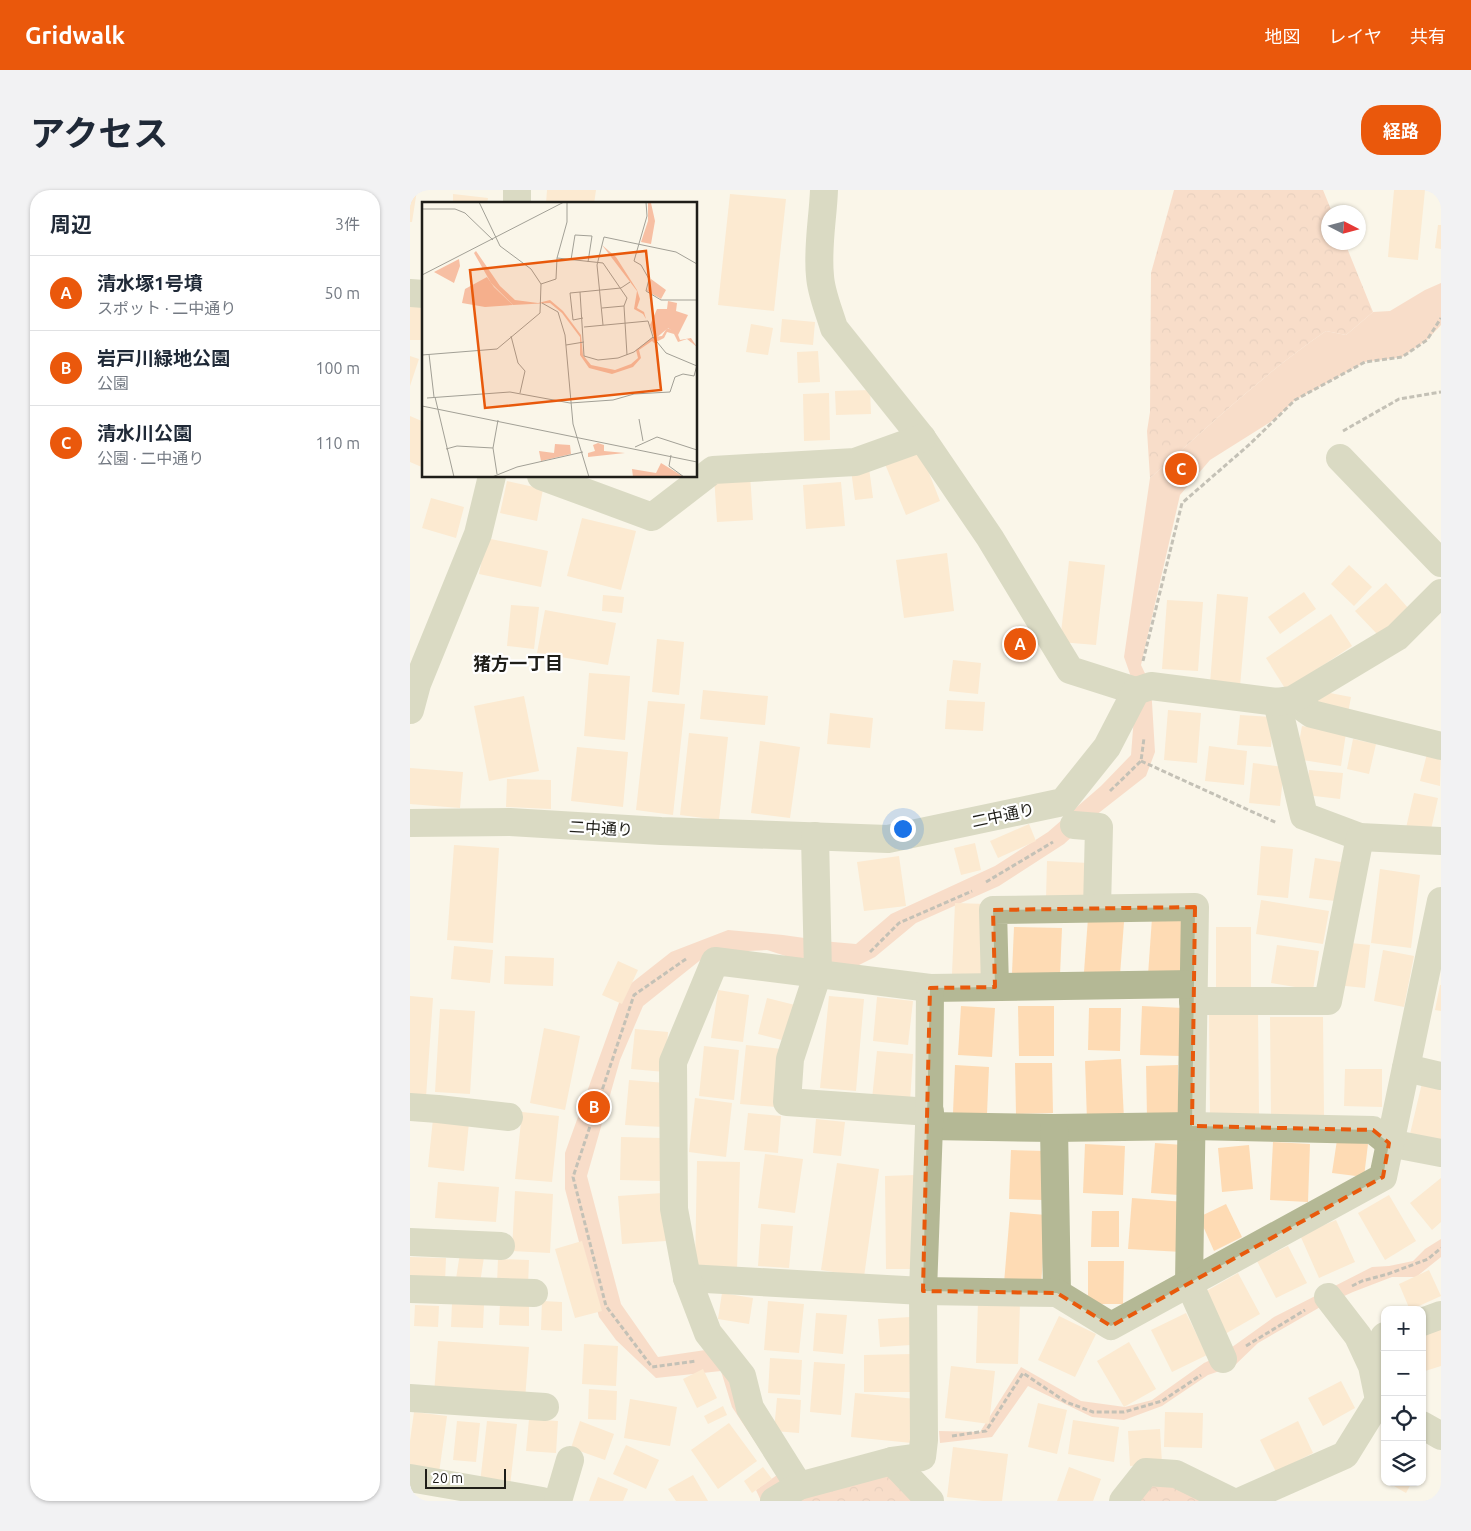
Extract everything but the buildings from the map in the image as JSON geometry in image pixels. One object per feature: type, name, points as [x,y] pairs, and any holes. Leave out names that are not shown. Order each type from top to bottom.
[{"type":"street","points":[[824,190],[819,258],[820,278],[834,328],[922,438],[990,538],[1070,670],[1136,691],[1151,686],[1285,701],[1312,714],[1441,746]]},
{"type":"street","points":[[546,478],[652,518],[713,470],[855,462],[922,438]]},
{"type":"street","points":[[1340,458],[1441,563]]},
{"type":"street","points":[[412,692],[478,534],[492,478]]},
{"type":"street","points":[[1285,701],[1397,637],[1441,594]]},
{"type":"street","name":"二中通り","points":[[410,823],[510,822],[661,831],[888,839],[1063,802],[1107,746],[1136,691]]},
{"type":"street","points":[[1285,701],[1304,816],[1360,837],[1441,841]]},
{"type":"street","points":[[1074,825],[1099,826],[1097,908]]},
{"type":"street","points":[[815,836],[818,973],[790,1059],[787,1102],[930,1119],[1054,1128],[1192,1126],[1373,1130],[1389,1143],[1441,1153]]},
{"type":"street","points":[[799,1486],[750,1408],[742,1376],[708,1333],[687,1278],[674,1209],[673,1062],[715,961],[930,988],[995,987],[1193,993],[1328,1002],[1360,837]]},
{"type":"street","points":[[687,1278],[923,1292],[1057,1293],[1112,1326],[1383,1177],[1406,1068],[1437,940],[1441,901]]},
{"type":"street","points":[[995,987],[993,910],[1194,907],[1189,1284],[1223,1359]]},
{"type":"street","points":[[774,1501],[799,1486],[892,1461],[922,1457],[924,1440],[923,1292],[930,1119],[930,988]]},
{"type":"street","points":[[1406,1068],[1441,1076]]},
{"type":"street","points":[[410,1107],[510,1118]]},
{"type":"street","points":[[1054,1128],[1057,1293]]},
{"type":"street","points":[[410,1242],[501,1246]]},
{"type":"street","points":[[410,1289],[534,1293]]},
{"type":"street","points":[[1328,1297],[1358,1336],[1372,1366],[1381,1398]]},
{"type":"street","points":[[1426,1321],[1441,1316]]},
{"type":"street","points":[[410,1398],[545,1407]]},
{"type":"street","points":[[1241,1501],[1345,1455],[1381,1403]]},
{"type":"street","points":[[1426,1427],[1441,1436]]},
{"type":"street","points":[[558,1501],[570,1460]]},
{"type":"street","points":[[892,1461],[930,1501]]},
{"type":"street","points":[[1123,1501],[1146,1472],[1176,1474],[1231,1501]]},
{"type":"street","points":[[410,1478],[542,1501]]},
{"type":"path","points":[[1136,691],[1182,503],[1250,444],[1295,400],[1365,362],[1402,357],[1427,340],[1441,318]]},
{"type":"path","points":[[1340,458],[1332,438],[1399,399],[1441,392]]},
{"type":"path","points":[[924,1440],[986,1431],[1022,1373],[1066,1402],[1093,1412],[1124,1412],[1162,1402],[1223,1359]]},
{"type":"highlighted area","points":[[1195,907],[1192,1126],[1373,1130],[1389,1143],[1383,1177],[1111,1326],[1057,1293],[923,1291],[930,988],[995,987],[993,910]]},
{"type":"green space","points":[[1174,190],[1323,190],[1329,205],[1321,205],[1321,250],[1348,250],[1373,312],[1346,335],[1326,331],[1280,365],[1150,478],[1147,431],[1150,412],[1151,273]]},
{"type":"green space","points":[[1441,283],[1441,325],[1427,340],[1402,357],[1365,362],[1295,400],[1275,419],[1210,460],[1180,495],[1141,665],[1151,686],[1155,752],[1146,776],[1091,819],[1064,844],[999,886],[916,923],[875,957],[855,967],[801,961],[767,950],[727,952],[703,958],[643,1006],[620,1060],[587,1176],[621,1304],[658,1357],[719,1348],[799,1486],[761,1501],[756,1490],[777,1475],[732,1407],[721,1371],[656,1378],[616,1340],[599,1317],[565,1189],[565,1153],[624,989],[671,952],[728,930],[856,944],[891,914],[995,866],[1048,832],[1101,786],[1131,755],[1136,691],[1124,657],[1150,478],[1258,383],[1326,331],[1346,335],[1373,312],[1390,311],[1425,290]]},
{"type":"green space","points":[[1441,1239],[1441,1257],[1416,1277],[1392,1277],[1322,1306],[1258,1343],[1234,1366],[1208,1375],[1162,1406],[1124,1420],[1092,1417],[1028,1386],[992,1437],[940,1443],[939,1431],[980,1432],[1021,1367],[1081,1401],[1125,1407],[1152,1400],[1204,1363],[1221,1355],[1274,1317],[1372,1267],[1413,1261],[1425,1249]]},
{"type":"green space","points":[[892,1470],[920,1501],[788,1501]]},
{"type":"green space","points":[[1148,1477],[1219,1501],[1129,1501]]},
{"type":"place","name":"清水川公園","points":[[1181,469]]},
{"type":"place","name":"清水塚1号墳","points":[[1020,644]]},
{"type":"place","name":"岩戸川緑地公園","points":[[594,1107]]},
{"type":"district","name":"猪方一丁目","points":[[518,664]]}]
